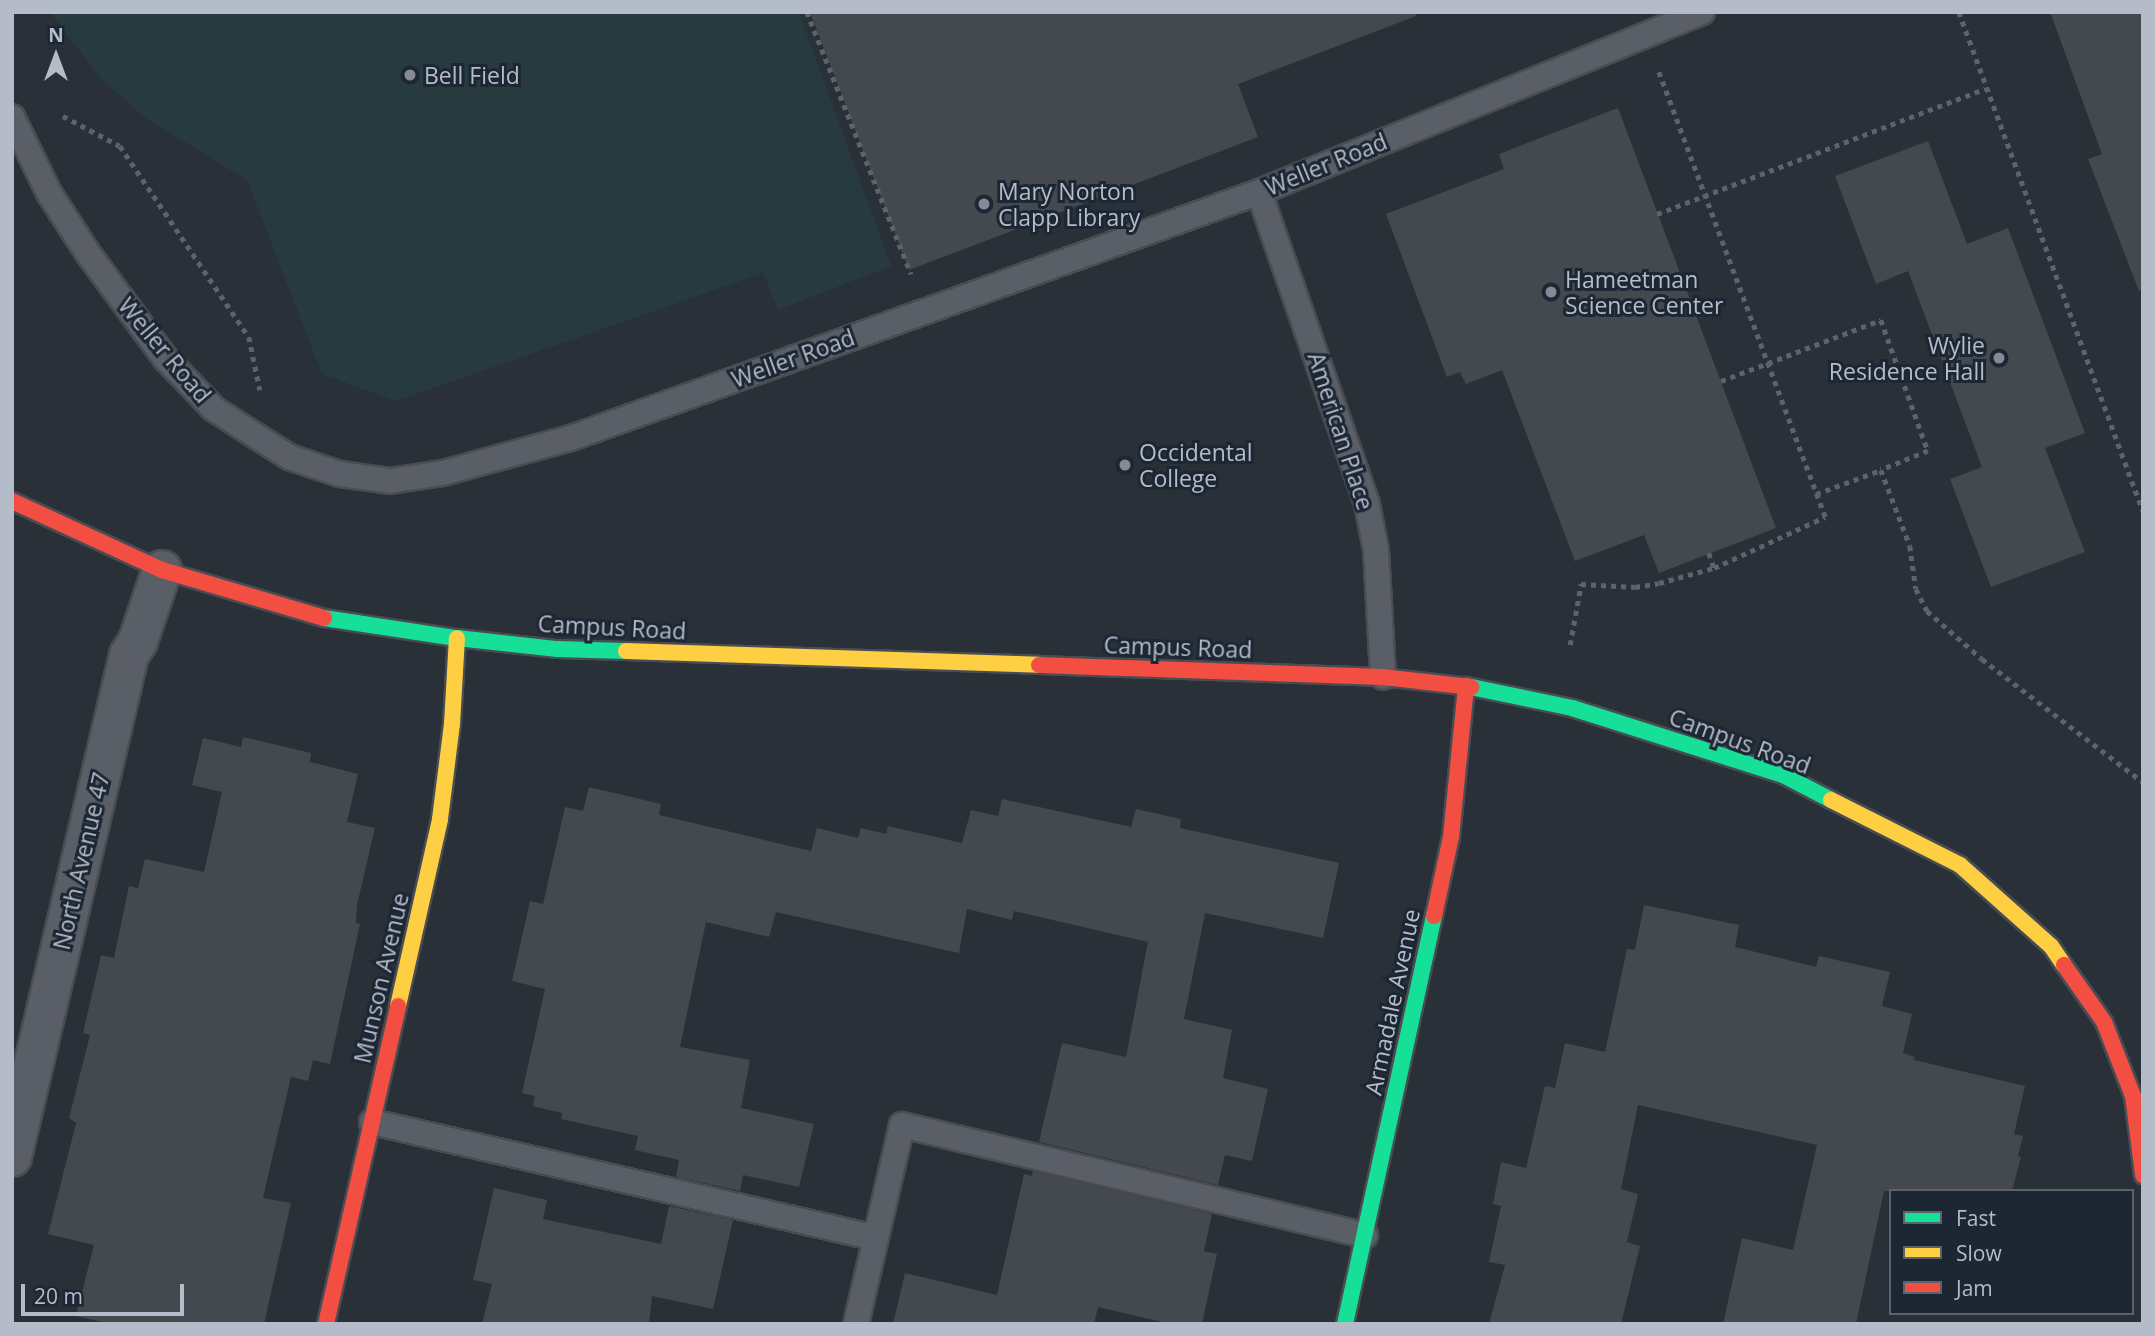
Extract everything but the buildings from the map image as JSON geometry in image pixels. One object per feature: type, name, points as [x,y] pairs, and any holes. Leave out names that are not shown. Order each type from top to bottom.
[{"type":"street","name":"Campus Road","points":[[12,501],[162,570],[325,618],[457,638],[557,649],[1383,677],[1466,686],[1572,708],[1783,775],[1960,865],[2051,946],[2104,1022],[2133,1096],[2143,1175]]},
{"type":"street","name":"North Avenue 47","points":[[12,1157],[130,655],[138,642],[162,570]]},
{"type":"street","name":"Munson Avenue","points":[[326,1324],[440,820],[452,724],[457,638]]},
{"type":"street","name":"Armadale Avenue","points":[[1345,1324],[1451,836],[1466,686]]},
{"type":"lane","name":"Weller Road","points":[[12,117],[49,193],[87,252],[166,359],[214,409],[289,457],[340,474],[390,481],[443,473],[571,438],[1259,192],[1611,46],[1702,12]]},
{"type":"lane","name":"American Place","points":[[1259,192],[1367,504],[1377,562],[1383,677]]},
{"type":"lane","points":[[372,1122],[876,1238]]},
{"type":"lane","points":[[856,1324],[902,1125],[1365,1235]]},
{"type":"path","points":[[807,12],[925,311]]},
{"type":"path","points":[[1959,12],[1985,89],[2143,511]]},
{"type":"path","points":[[1570,645],[1581,584],[1634,587],[1714,568],[1825,517],[1657,67]]},
{"type":"path","points":[[1657,214],[1985,89]]},
{"type":"path","points":[[63,116],[120,146],[249,337],[262,404],[255,436]]},
{"type":"path","points":[[1721,381],[1881,320],[1928,451],[1816,494]]},
{"type":"path","points":[[1881,470],[1910,546],[1916,589],[1927,611],[1982,659],[2143,782]]},
{"type":"path","points":[[1709,553],[1714,568]]},
{"type":"green space","points":[[50,12],[799,12],[891,266],[778,310],[763,273],[396,401],[322,374],[247,180],[147,119],[102,80]]},
{"type":"traffic: fast","points":[[324,618],[457,638],[557,649],[626,651]]},
{"type":"traffic: fast","points":[[1471,687],[1572,708],[1783,775],[1831,800]]},
{"type":"traffic: fast","points":[[1345,1324],[1434,916]]},
{"type":"traffic: slow","points":[[398,1006],[440,819],[452,724],[457,638]]},
{"type":"traffic: slow","points":[[626,651],[1039,665]]},
{"type":"traffic: slow","points":[[1831,800],[1960,865],[2051,946],[2064,965]]},
{"type":"traffic: jam","points":[[12,501],[162,570],[324,618]]},
{"type":"traffic: jam","points":[[1039,665],[1383,677],[1471,687]]},
{"type":"traffic: jam","points":[[1434,916],[1451,837],[1466,686]]},
{"type":"traffic: jam","points":[[2064,965],[2104,1022],[2133,1096],[2143,1175]]},
{"type":"traffic: jam","points":[[326,1324],[398,1006]]},
{"type":"place","name":"Bell Field","points":[[410,75]]},
{"type":"place","name":"Mary Norton Clapp Library","points":[[984,204]]},
{"type":"place","name":"Hameetman Science Center","points":[[1551,292]]},
{"type":"place","name":"Wylie Residence Hall","points":[[1999,358]]},
{"type":"place","name":"Occidental College","points":[[1125,465]]}]
